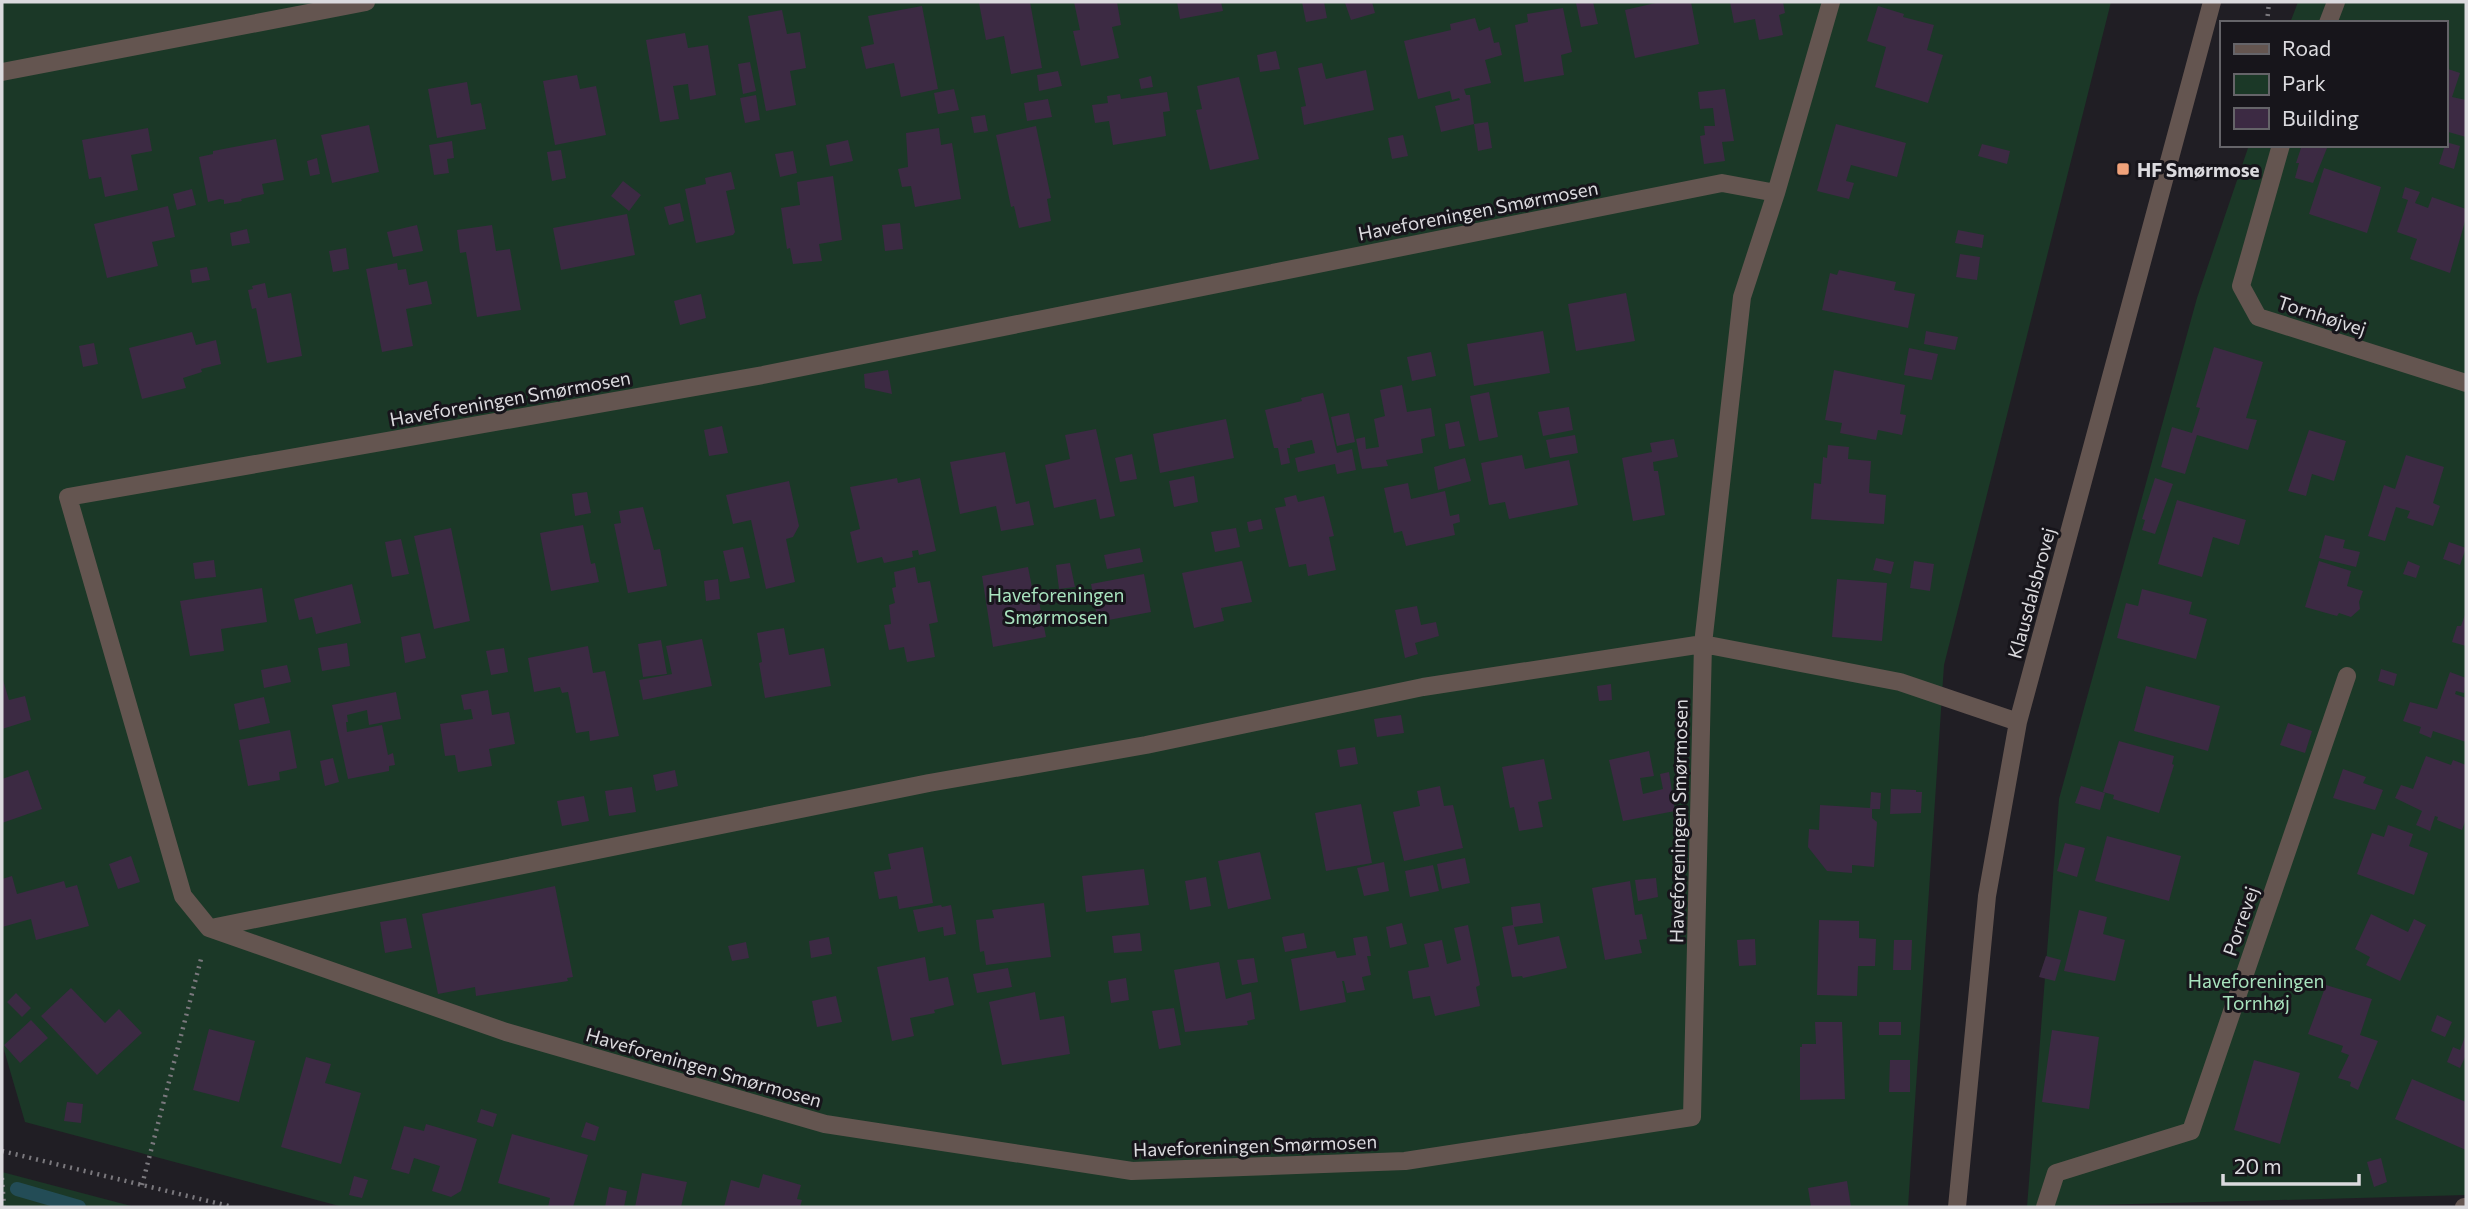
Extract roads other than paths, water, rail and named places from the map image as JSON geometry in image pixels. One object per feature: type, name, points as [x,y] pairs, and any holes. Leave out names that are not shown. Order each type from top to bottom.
[{"type":"street","points":[[2,72],[366,2]]},
{"type":"street","name":"Haveforeningen Smørmosen","points":[[1776,193],[1722,183],[764,374],[68,497],[183,895],[209,928],[506,1032],[825,1124],[1132,1171],[1405,1161],[1692,1117],[1703,644],[1742,297],[1776,193],[1831,2]]},
{"type":"street","name":"Klausdalsbrovej","points":[[1957,1207],[1987,896],[2018,722],[2212,2]]},
{"type":"street","points":[[2329,21],[2336,2]]},
{"type":"street","name":"Tornhøjvej","points":[[2280,147],[2242,286],[2258,317],[2466,383]]},
{"type":"street","points":[[209,928],[929,783],[1146,745],[1423,687],[1703,644],[1900,682],[2018,722]]},
{"type":"street","name":"Porrevej","points":[[2045,1207],[2056,1173],[2191,1131],[2347,676]]},
{"type":"waterway","points":[[17,1189],[79,1207]]},
{"type":"place","name":"HF Smørmose","points":[[2123,169]]},
{"type":"park label","name":"Haveforeningen Tornhøj","points":[[2256,991]]}]
